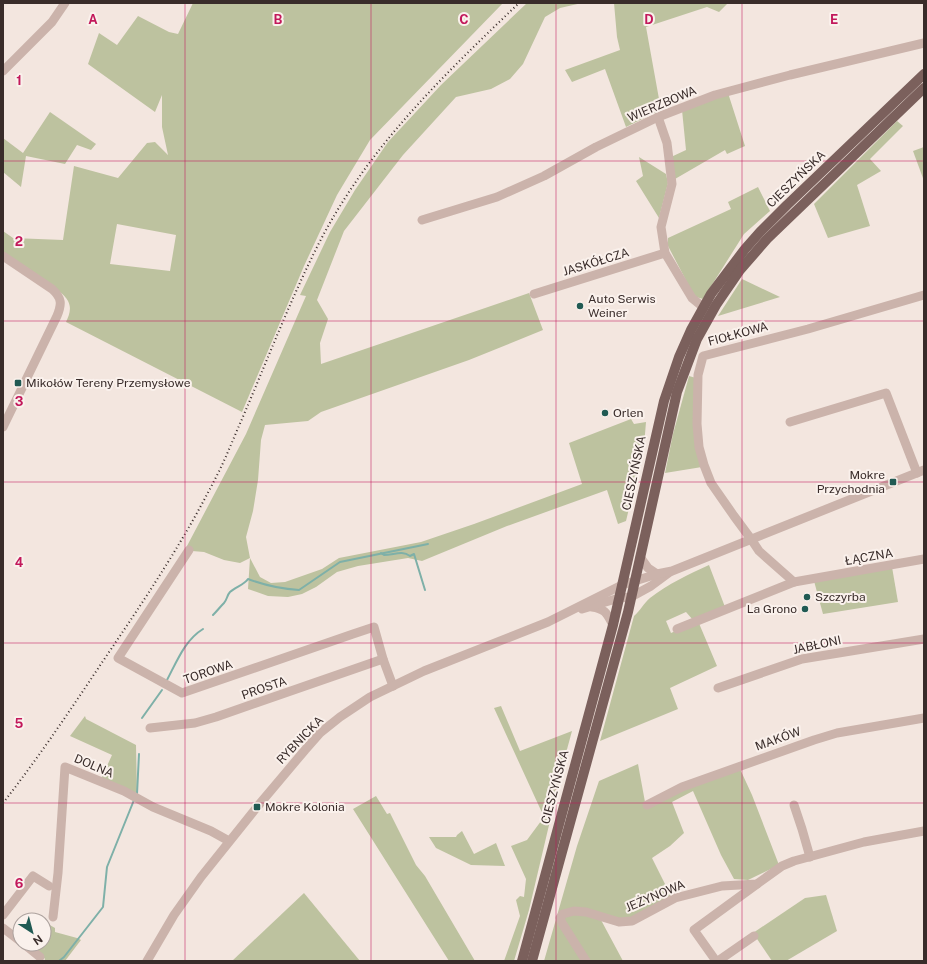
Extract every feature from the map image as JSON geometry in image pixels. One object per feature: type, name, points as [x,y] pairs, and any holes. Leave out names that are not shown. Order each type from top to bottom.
[{"type":"main road","name":"CIESZYŃSKA","points":[[522,961],[613,625],[657,431],[669,385],[679,357],[703,307],[732,265],[760,232],[924,74]]},
{"type":"main road","name":"CIESZYŃSKA","points":[[532,961],[631,596],[678,392],[698,339],[716,304],[740,270],[767,239],[924,88]]},
{"type":"street","points":[[3,71],[52,22],[65,3]]},
{"type":"street","name":"WIERZBOWA","points":[[422,220],[497,197],[544,176],[596,147],[658,117],[715,95],[790,75],[924,43]]},
{"type":"street","points":[[658,117],[667,143],[672,184],[661,227],[665,253],[692,298],[703,307]]},
{"type":"street","name":"JASKÓŁCZA","points":[[534,294],[665,253]]},
{"type":"street","points":[[3,256],[52,289],[60,299],[60,307],[3,427]]},
{"type":"street","name":"FIOŁKOWA","points":[[751,539],[711,483],[699,447],[697,400],[698,376],[703,356],[808,329],[924,295]]},
{"type":"street","points":[[672,571],[921,471],[886,393],[790,422]]},
{"type":"street","points":[[751,539],[759,551],[794,582]]},
{"type":"street","name":"TOROWA","points":[[189,550],[118,658],[182,693],[374,627],[383,659],[393,686]]},
{"type":"street","points":[[640,556],[648,568],[657,574]]},
{"type":"street","name":"ŁĄCZNA","points":[[677,629],[794,582],[924,559]]},
{"type":"street","name":"RYBNICKA","points":[[564,614],[631,596],[651,586],[672,571]]},
{"type":"street","name":"RYBNICKA","points":[[148,961],[174,915],[229,841],[320,733],[340,717],[355,706],[432,668],[564,614],[622,585],[672,571]]},
{"type":"street","points":[[592,607],[599,608],[606,612],[613,625]]},
{"type":"street","name":"JABŁONI","points":[[718,688],[802,659],[924,639]]},
{"type":"street","name":"PROSTA","points":[[150,728],[195,723],[216,717],[383,659]]},
{"type":"street","name":"MAKÓW","points":[[647,805],[682,787],[821,737],[837,732],[924,718]]},
{"type":"street","name":"DOLNA","points":[[54,917],[65,767],[124,791],[153,808],[211,831],[229,841]]},
{"type":"street","points":[[794,805],[810,857]]},
{"type":"street","points":[[754,936],[717,961],[694,930],[782,866],[864,842],[924,831]]},
{"type":"street","points":[[3,915],[33,876],[49,886]]},
{"type":"street","name":"JEŻYNOWA","points":[[586,961],[562,923],[560,918],[563,914],[574,911],[586,912],[619,922],[632,921],[675,898],[722,886],[757,884]]},
{"type":"street","points":[[3,928],[12,935]]},
{"type":"street","points":[[34,952],[40,957]]},
{"type":"green space","points":[[193,3],[503,3],[370,140],[337,195],[304,266],[242,412],[66,322],[70,307],[64,296],[49,283],[3,252],[3,231],[13,238],[63,240],[74,166],[118,178],[147,143],[155,142],[168,155],[162,127],[162,95],[155,112],[88,64],[99,33],[117,45],[138,16],[169,32],[178,34]],"holes":[[[117,224],[176,235],[170,271],[110,264]]]},
{"type":"green space","points":[[527,3],[582,3],[560,8],[545,17],[523,64],[510,79],[491,89],[456,97],[403,155],[344,231],[317,300],[328,319],[320,343],[321,364],[529,293],[543,330],[469,360],[321,412],[308,421],[265,425],[261,440],[258,480],[253,511],[246,537],[250,558],[240,563],[224,560],[204,552],[192,551],[187,546],[246,434],[306,296],[300,295],[330,232],[355,190],[388,142],[441,85]]},
{"type":"green space","points":[[614,3],[728,3],[719,12],[707,7],[646,27],[661,110],[626,127],[605,69],[572,82],[565,70],[620,50],[617,37]]},
{"type":"green space","points":[[728,93],[745,146],[727,154],[725,150],[675,179],[671,157],[686,150],[682,110]]},
{"type":"green space","points":[[50,112],[96,144],[91,150],[77,145],[65,164],[26,156],[21,187],[3,172],[3,138],[23,153]]},
{"type":"green space","points":[[897,121],[903,126],[870,159],[881,171],[857,185],[870,226],[828,238],[814,204]]},
{"type":"green space","points":[[924,147],[924,181],[913,151]]},
{"type":"green space","points":[[639,157],[666,174],[668,183],[659,218],[636,181],[643,176]]},
{"type":"green space","points":[[758,187],[770,211],[744,234],[703,299],[696,297],[668,246],[668,238],[731,209],[728,202]]},
{"type":"green space","points":[[742,279],[780,297],[718,316]]},
{"type":"green space","points":[[689,376],[696,378],[702,467],[665,473],[673,434]]},
{"type":"green space","points":[[631,419],[634,424],[646,422],[644,446],[626,521],[618,524],[607,490],[507,526],[422,561],[408,558],[358,566],[337,572],[316,587],[302,594],[288,597],[268,596],[248,589],[250,558],[260,577],[271,583],[285,582],[322,569],[339,558],[421,542],[474,524],[582,484],[569,443]]},
{"type":"green space","points":[[709,565],[725,607],[693,620],[686,612],[666,621],[671,633],[698,621],[717,666],[670,688],[678,709],[600,741],[634,616],[648,600],[664,588]]},
{"type":"green space","points":[[892,567],[898,602],[823,614],[814,581]]},
{"type":"green space","points":[[501,706],[520,751],[572,731],[529,910],[514,961],[504,961],[520,916],[516,900],[520,896],[524,897],[526,879],[511,846],[527,840],[544,817],[494,708]]},
{"type":"green space","points":[[85,716],[86,719],[136,745],[137,796],[101,779],[112,755],[70,736]]},
{"type":"green space","points":[[638,764],[645,802],[740,769],[752,795],[779,865],[748,880],[734,879],[721,855],[693,791],[672,802],[684,833],[670,846],[652,858],[671,896],[629,919],[601,920],[623,961],[544,961],[577,846],[599,781]]},
{"type":"green space","points":[[376,796],[387,814],[390,813],[416,865],[425,876],[475,961],[449,961],[353,809]]},
{"type":"green space","points":[[462,831],[474,854],[496,843],[505,866],[471,865],[436,848],[429,837],[456,837]]},
{"type":"green space","points":[[304,893],[360,961],[232,961]]},
{"type":"green space","points":[[826,895],[837,931],[786,961],[772,961],[753,933],[805,898]]},
{"type":"green space","points":[[52,926],[55,928],[55,932],[81,940],[65,961],[44,961],[45,959],[39,952],[52,952]]},
{"type":"waterway","points":[[213,615],[225,602],[230,592],[248,579],[286,589],[299,590],[340,562],[428,544]]},
{"type":"waterway","points":[[381,553],[384,555],[404,553],[410,556],[414,554],[425,590]]},
{"type":"waterway","points":[[167,680],[186,645],[203,629]]},
{"type":"waterway","points":[[142,718],[162,690]]},
{"type":"waterway","points":[[137,794],[139,754]]},
{"type":"waterway","points":[[59,961],[64,957],[103,907],[107,867],[134,800]]},
{"type":"railway","points":[[3,803],[42,751],[147,595],[202,504],[222,466],[297,289],[317,247],[337,211],[382,146],[408,116],[434,87],[519,3]]},
{"type":"place","name":"Auto Serwis Weiner","points":[[580,306]]},
{"type":"place","name":"Mikołów Tereny Przemysłowe","points":[[18,383]]},
{"type":"place","name":"Orlen","points":[[605,413]]},
{"type":"place","name":"Mokre Przychodnia","points":[[893,482]]},
{"type":"place","name":"Szczyrba","points":[[807,597]]},
{"type":"place","name":"La Grono","points":[[805,609]]},
{"type":"place","name":"Mokre Kolonia","points":[[257,807]]}]
